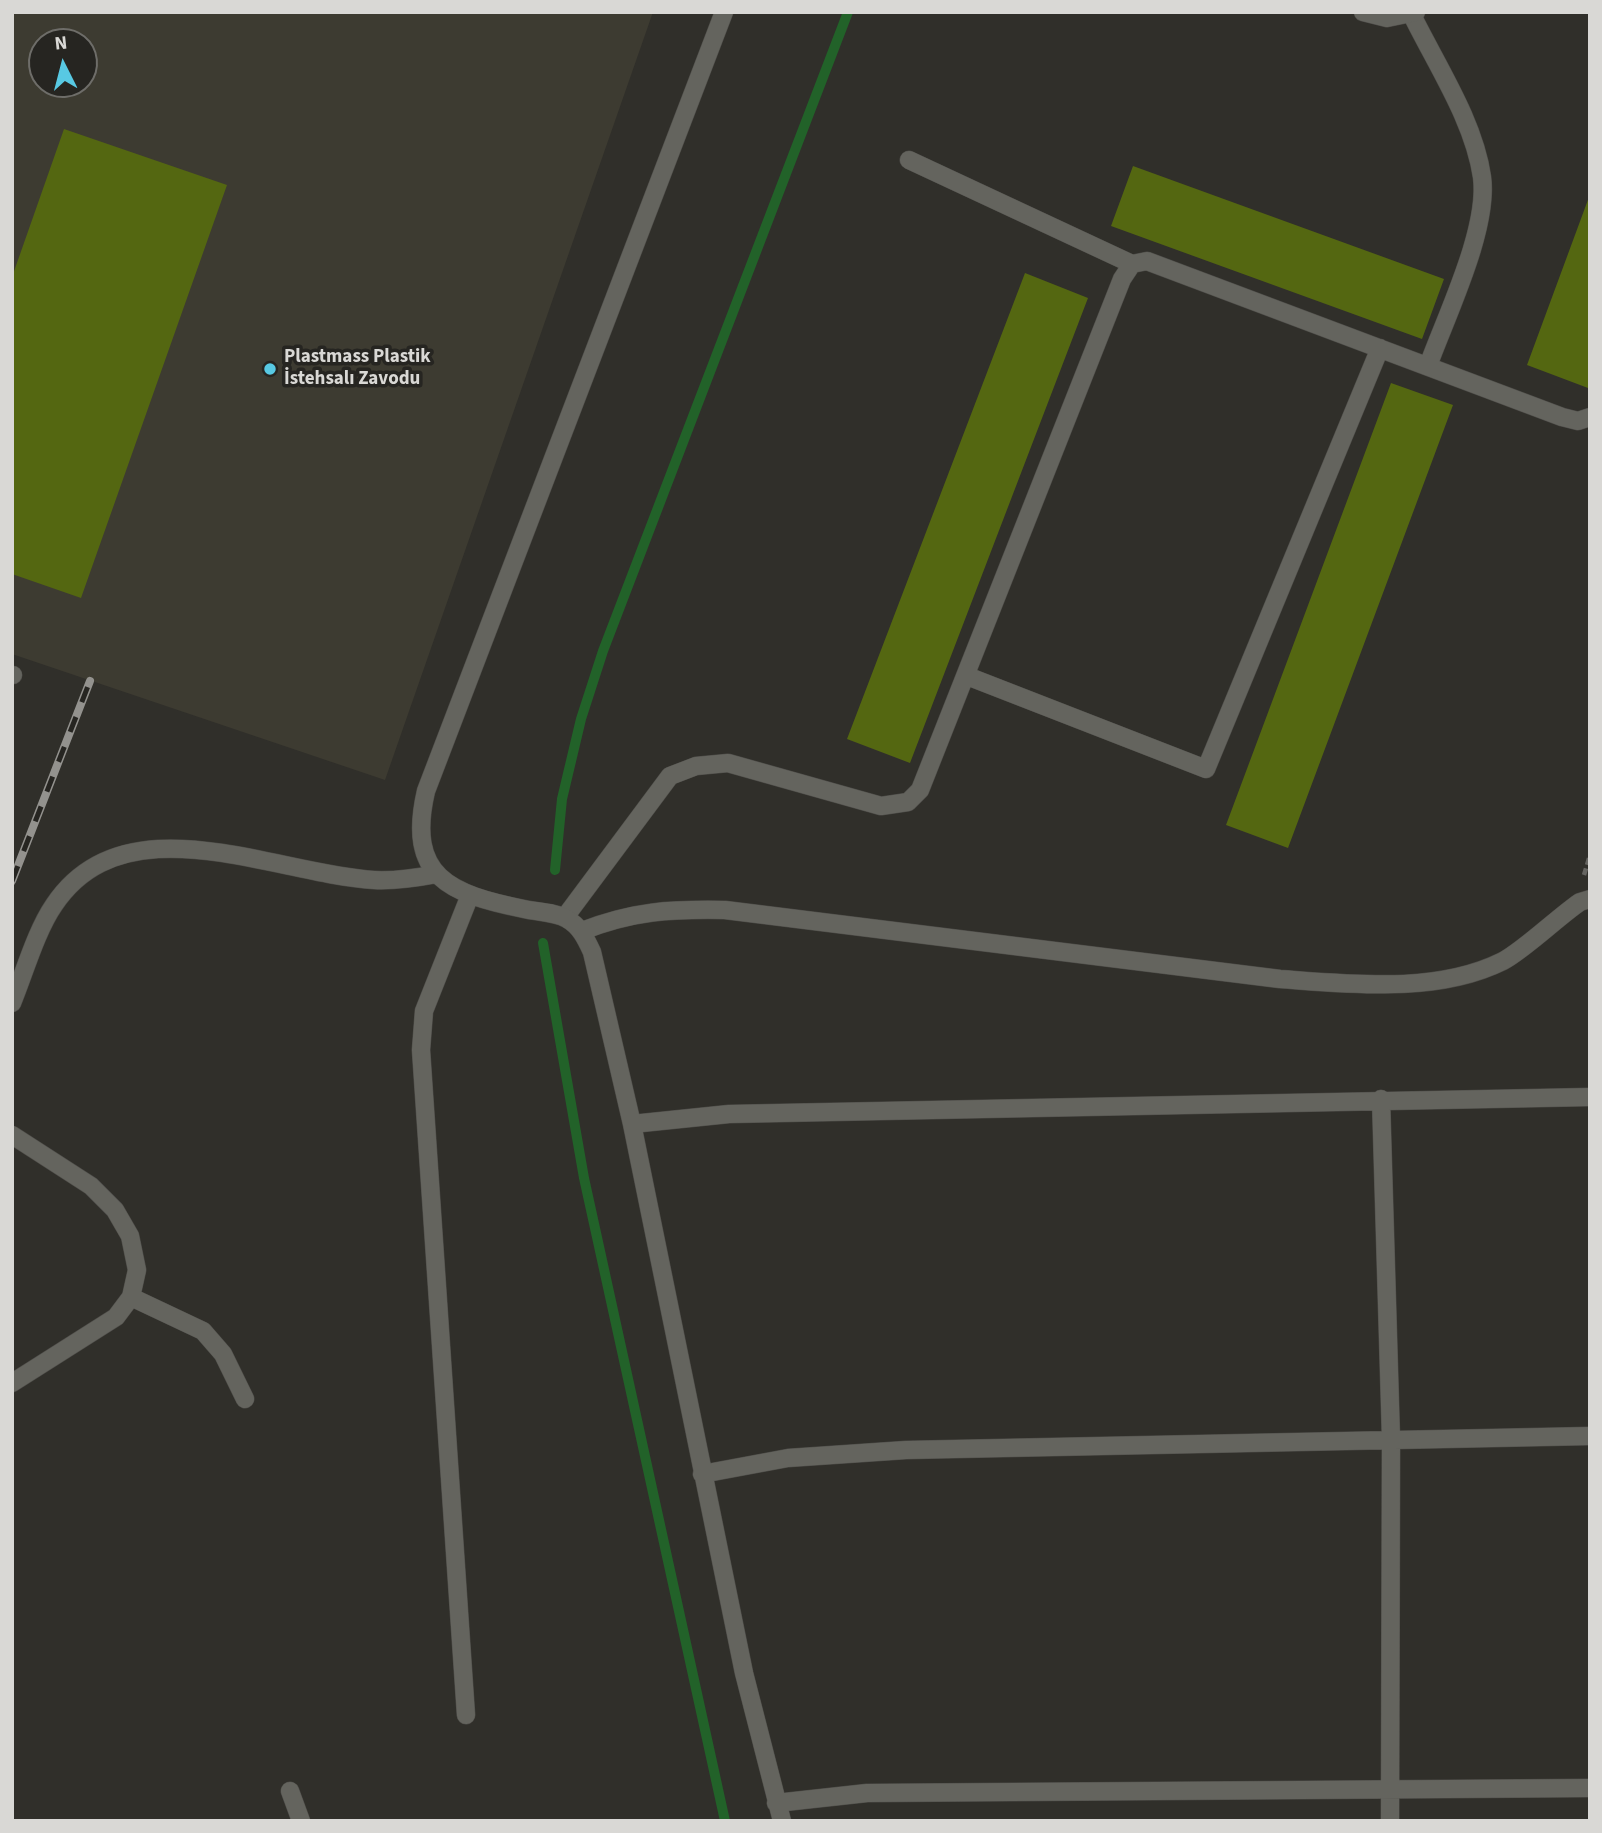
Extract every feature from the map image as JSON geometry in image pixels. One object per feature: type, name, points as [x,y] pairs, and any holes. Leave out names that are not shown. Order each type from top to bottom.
[{"type":"street","points":[[724,12],[426,791],[419,821],[421,847],[437,874],[453,888],[470,895],[565,918],[582,931],[593,952],[632,1125],[744,1673],[782,1821]]},
{"type":"street","points":[[1363,12],[1387,18],[1414,14],[1472,139],[1482,179],[1480,223],[1428,366]]},
{"type":"street","points":[[909,160],[1132,264],[1147,261],[1562,417],[1578,421],[1590,417]]},
{"type":"street","points":[[565,918],[670,776],[696,766],[728,763],[881,806],[908,802],[927,778],[1122,279],[1132,264]]},
{"type":"street","points":[[967,676],[1206,769],[1380,348]]},
{"type":"street","points":[[12,1003],[52,907],[70,884],[117,855],[160,849],[202,850],[372,880],[406,880],[437,874]]},
{"type":"street","points":[[466,1715],[421,1050],[424,1011],[470,895]]},
{"type":"street","points":[[582,931],[620,916],[666,909],[724,910],[1280,979],[1340,983],[1449,981],[1505,960],[1580,902],[1590,899]]},
{"type":"street","points":[[632,1125],[729,1114],[1381,1099],[1590,1097]]},
{"type":"street","points":[[1381,1099],[1391,1439],[1391,1821]]},
{"type":"street","points":[[12,1135],[91,1186],[115,1210],[130,1236],[137,1270],[131,1297],[116,1317],[12,1383]]},
{"type":"street","points":[[131,1297],[203,1331],[223,1354],[245,1399]]},
{"type":"street","points":[[702,1474],[788,1458],[906,1450],[1590,1436]]},
{"type":"street","points":[[776,1803],[867,1793],[1590,1788]]},
{"type":"street","points":[[290,1791],[301,1821]]},
{"type":"shaded area","name":"Plastmass Plastik İstehsalı Zavodu","points":[[12,12],[653,12],[385,780],[12,654]]},
{"type":"building","points":[[64,129],[227,185],[81,598],[12,574],[12,277]]},
{"type":"building","points":[[1133,166],[1444,279],[1422,339],[1111,226]]},
{"type":"building","points":[[1589,197],[1590,384],[1588,388],[1527,365]]},
{"type":"building","points":[[1025,273],[1088,298],[910,763],[847,739]]},
{"type":"building","points":[[1391,383],[1453,405],[1288,848],[1226,825]]},
{"type":"waterway","points":[[555,870],[562,799],[581,719],[603,651],[848,12]]},
{"type":"waterway","points":[[543,943],[584,1178],[725,1821]]},
{"type":"railway","points":[[12,881],[90,681]]},
{"type":"place","name":"Plastmass Plastik İstehsalı Zavodu","points":[[270,369]]}]
